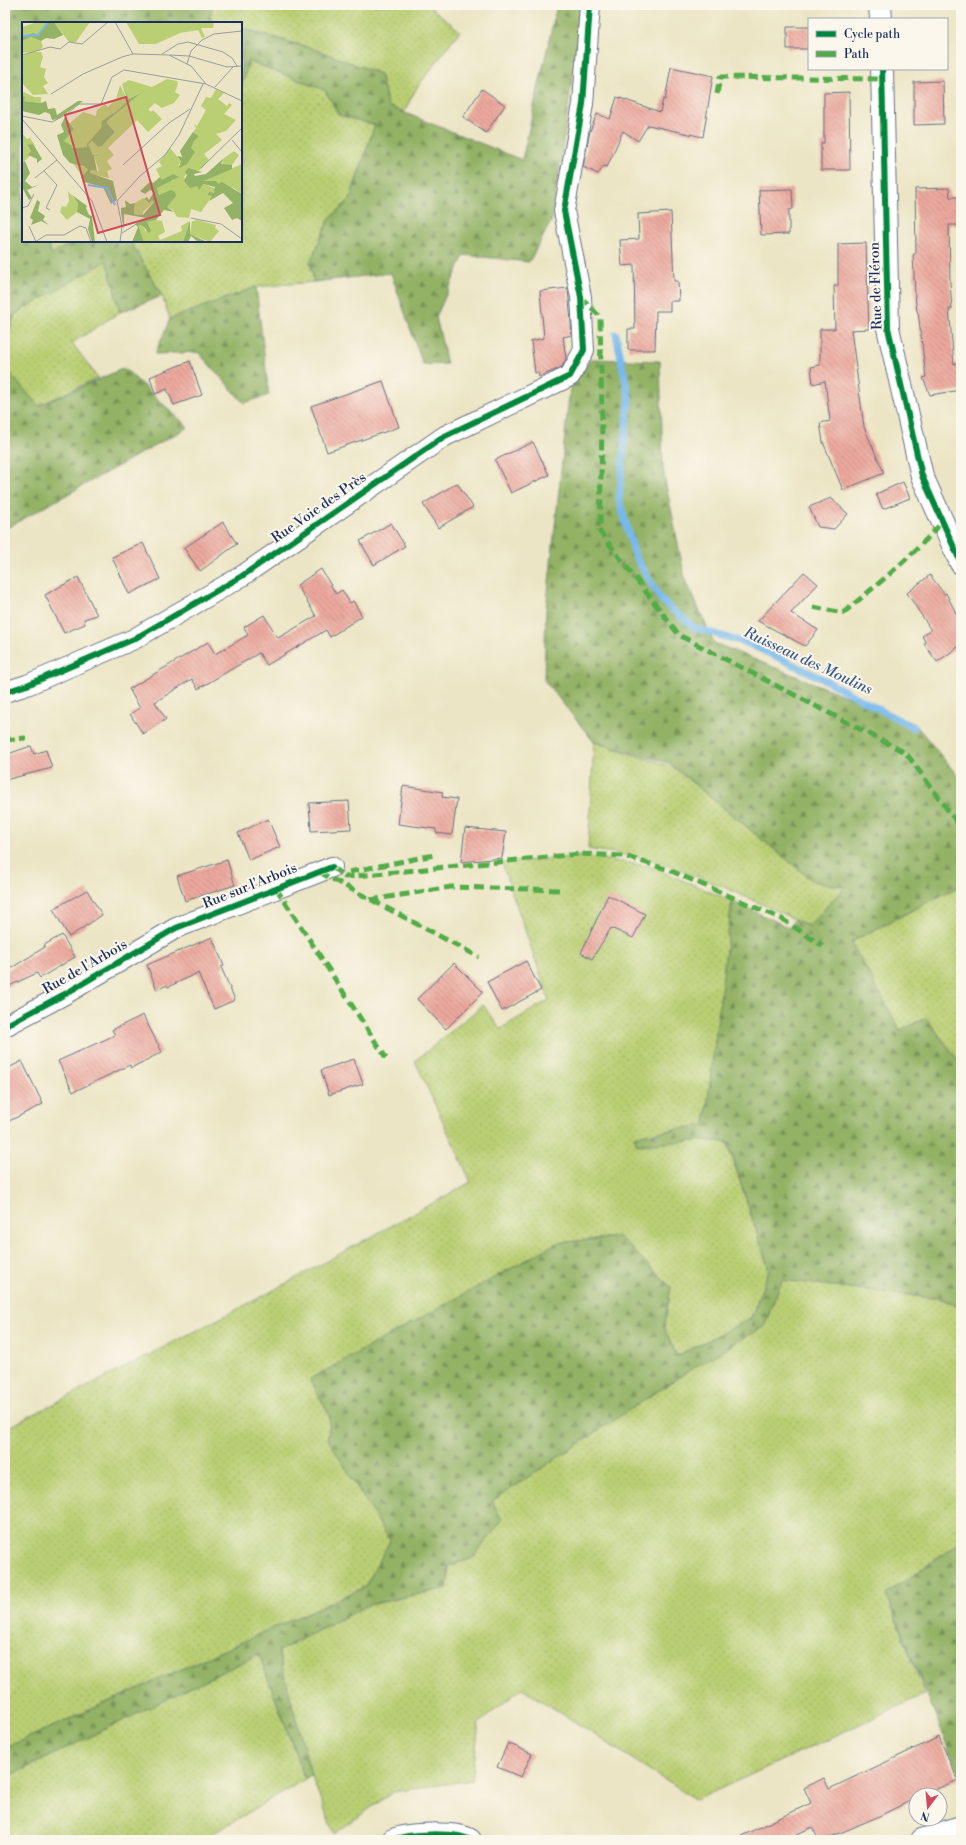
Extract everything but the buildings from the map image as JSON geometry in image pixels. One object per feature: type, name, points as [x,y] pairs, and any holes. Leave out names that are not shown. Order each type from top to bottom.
[{"type":"street","name":"Rue Voie des Près","points":[[5,692],[27,685],[134,639],[242,576],[445,436],[570,376],[584,350],[581,298],[564,211],[583,104],[590,5]]},
{"type":"street","points":[[880,5],[881,18]]},
{"type":"street","name":"Rue de Fléron","points":[[882,70],[888,328],[922,476],[961,563]]},
{"type":"street","name":"Rue sur l'Arbois","points":[[176,928],[332,867]]},
{"type":"street","name":"Rue de l'Arbois","points":[[5,1026],[65,994],[176,928]]},
{"type":"street","points":[[922,1840],[961,1827]]},
{"type":"street","points":[[393,1840],[432,1834],[467,1838]]},
{"type":"green space","points":[[16,5],[213,5],[209,19],[219,22],[22,22],[22,242],[47,242],[51,254],[75,242],[131,242],[162,296],[120,312],[107,261],[15,314],[5,342],[5,16]]},
{"type":"green space","points":[[213,5],[428,5],[460,31],[416,89],[404,112],[388,106],[380,74],[314,49],[242,28],[242,22],[219,22],[209,19]]},
{"type":"green space","points":[[557,5],[583,5],[552,220],[529,262],[464,255],[436,317],[447,364],[423,365],[391,273],[314,282],[310,263],[329,219],[349,201],[375,125],[339,115],[325,90],[249,61],[242,85],[242,28],[314,49],[380,74],[388,106],[522,160]]},
{"type":"green space","points":[[248,61],[325,90],[339,115],[375,125],[349,201],[329,219],[310,263],[314,282],[256,287],[170,319],[162,296],[131,242],[242,242],[242,84]]},
{"type":"green space","points":[[47,242],[75,242],[51,254]]},
{"type":"green space","points":[[107,260],[120,312],[72,343],[98,378],[38,406],[5,368],[5,342],[15,314]]},
{"type":"green space","points":[[256,287],[269,395],[244,403],[198,352],[155,354],[170,319]]},
{"type":"green space","points":[[591,359],[660,361],[663,470],[685,578],[714,643],[915,724],[961,780],[961,885],[851,942],[900,1030],[926,1018],[961,1064],[961,1308],[942,1299],[782,1280],[764,1326],[685,1373],[492,1501],[502,1520],[473,1558],[449,1566],[447,1588],[368,1605],[278,1651],[311,1775],[305,1779],[259,1654],[5,1778],[5,1748],[365,1587],[390,1541],[328,1439],[330,1416],[310,1379],[557,1243],[619,1237],[671,1287],[664,1328],[677,1356],[751,1318],[769,1270],[728,1142],[706,1140],[637,1145],[634,1136],[705,1125],[732,901],[790,928],[794,919],[809,926],[845,887],[813,881],[669,763],[594,742],[544,680],[546,610],[570,388]]},
{"type":"green space","points":[[5,368],[39,406],[124,368],[188,427],[5,529]]},
{"type":"green space","points":[[594,742],[673,767],[813,881],[846,886],[809,926],[722,886],[650,859],[588,849]]},
{"type":"green space","points":[[583,856],[649,866],[732,901],[705,1125],[634,1136],[727,1142],[769,1270],[751,1318],[677,1356],[664,1328],[671,1287],[619,1237],[557,1243],[311,1379],[330,1416],[328,1439],[391,1541],[365,1587],[5,1748],[5,1429],[265,1295],[471,1182],[415,1061],[483,1005],[500,1029],[549,1000],[502,863]]},
{"type":"green space","points":[[961,885],[961,1064],[926,1018],[900,1030],[851,942]]},
{"type":"green space","points":[[782,1279],[942,1299],[961,1308],[961,1542],[886,1594],[925,1694],[696,1800],[522,1688],[479,1723],[472,1780],[393,1792],[334,1834],[311,1775],[278,1651],[368,1605],[447,1588],[449,1566],[473,1558],[492,1501],[685,1373],[764,1326]]},
{"type":"green space","points":[[961,1542],[961,1778],[886,1594]]},
{"type":"green space","points":[[259,1654],[305,1779],[202,1840],[5,1840],[5,1778]]},
{"type":"waterway","name":"Ruisseau des Moulins","points":[[616,334],[629,399],[619,499],[635,556],[662,601],[695,628],[749,644],[821,678],[914,728]]},
{"type":"marked path","points":[[717,94],[720,77],[882,79]]},
{"type":"marked path","points":[[581,297],[600,317],[602,421],[600,532],[679,635],[906,753],[961,828]]},
{"type":"marked path","points":[[813,607],[843,613],[907,558],[942,522]]},
{"type":"marked path","points":[[5,740],[26,738]]},
{"type":"marked path","points":[[332,867],[345,877],[579,854],[624,856],[669,870],[782,919],[823,946]]},
{"type":"marked path","points":[[349,872],[434,855]]},
{"type":"marked path","points":[[319,872],[479,957]]},
{"type":"marked path","points":[[370,900],[451,887],[562,890]]},
{"type":"marked path","points":[[276,888],[386,1058]]},
{"type":"cycle path","points":[[5,692],[27,685],[134,639],[242,576],[445,436],[570,376],[584,350],[581,297],[564,211],[583,104],[590,5]]},
{"type":"cycle path","points":[[882,70],[888,328],[922,476],[961,563]]},
{"type":"cycle path","points":[[5,1026],[65,994],[176,928],[332,867]]},
{"type":"cycle path","points":[[393,1840],[409,1836],[432,1834],[463,1837],[470,1840]]}]
